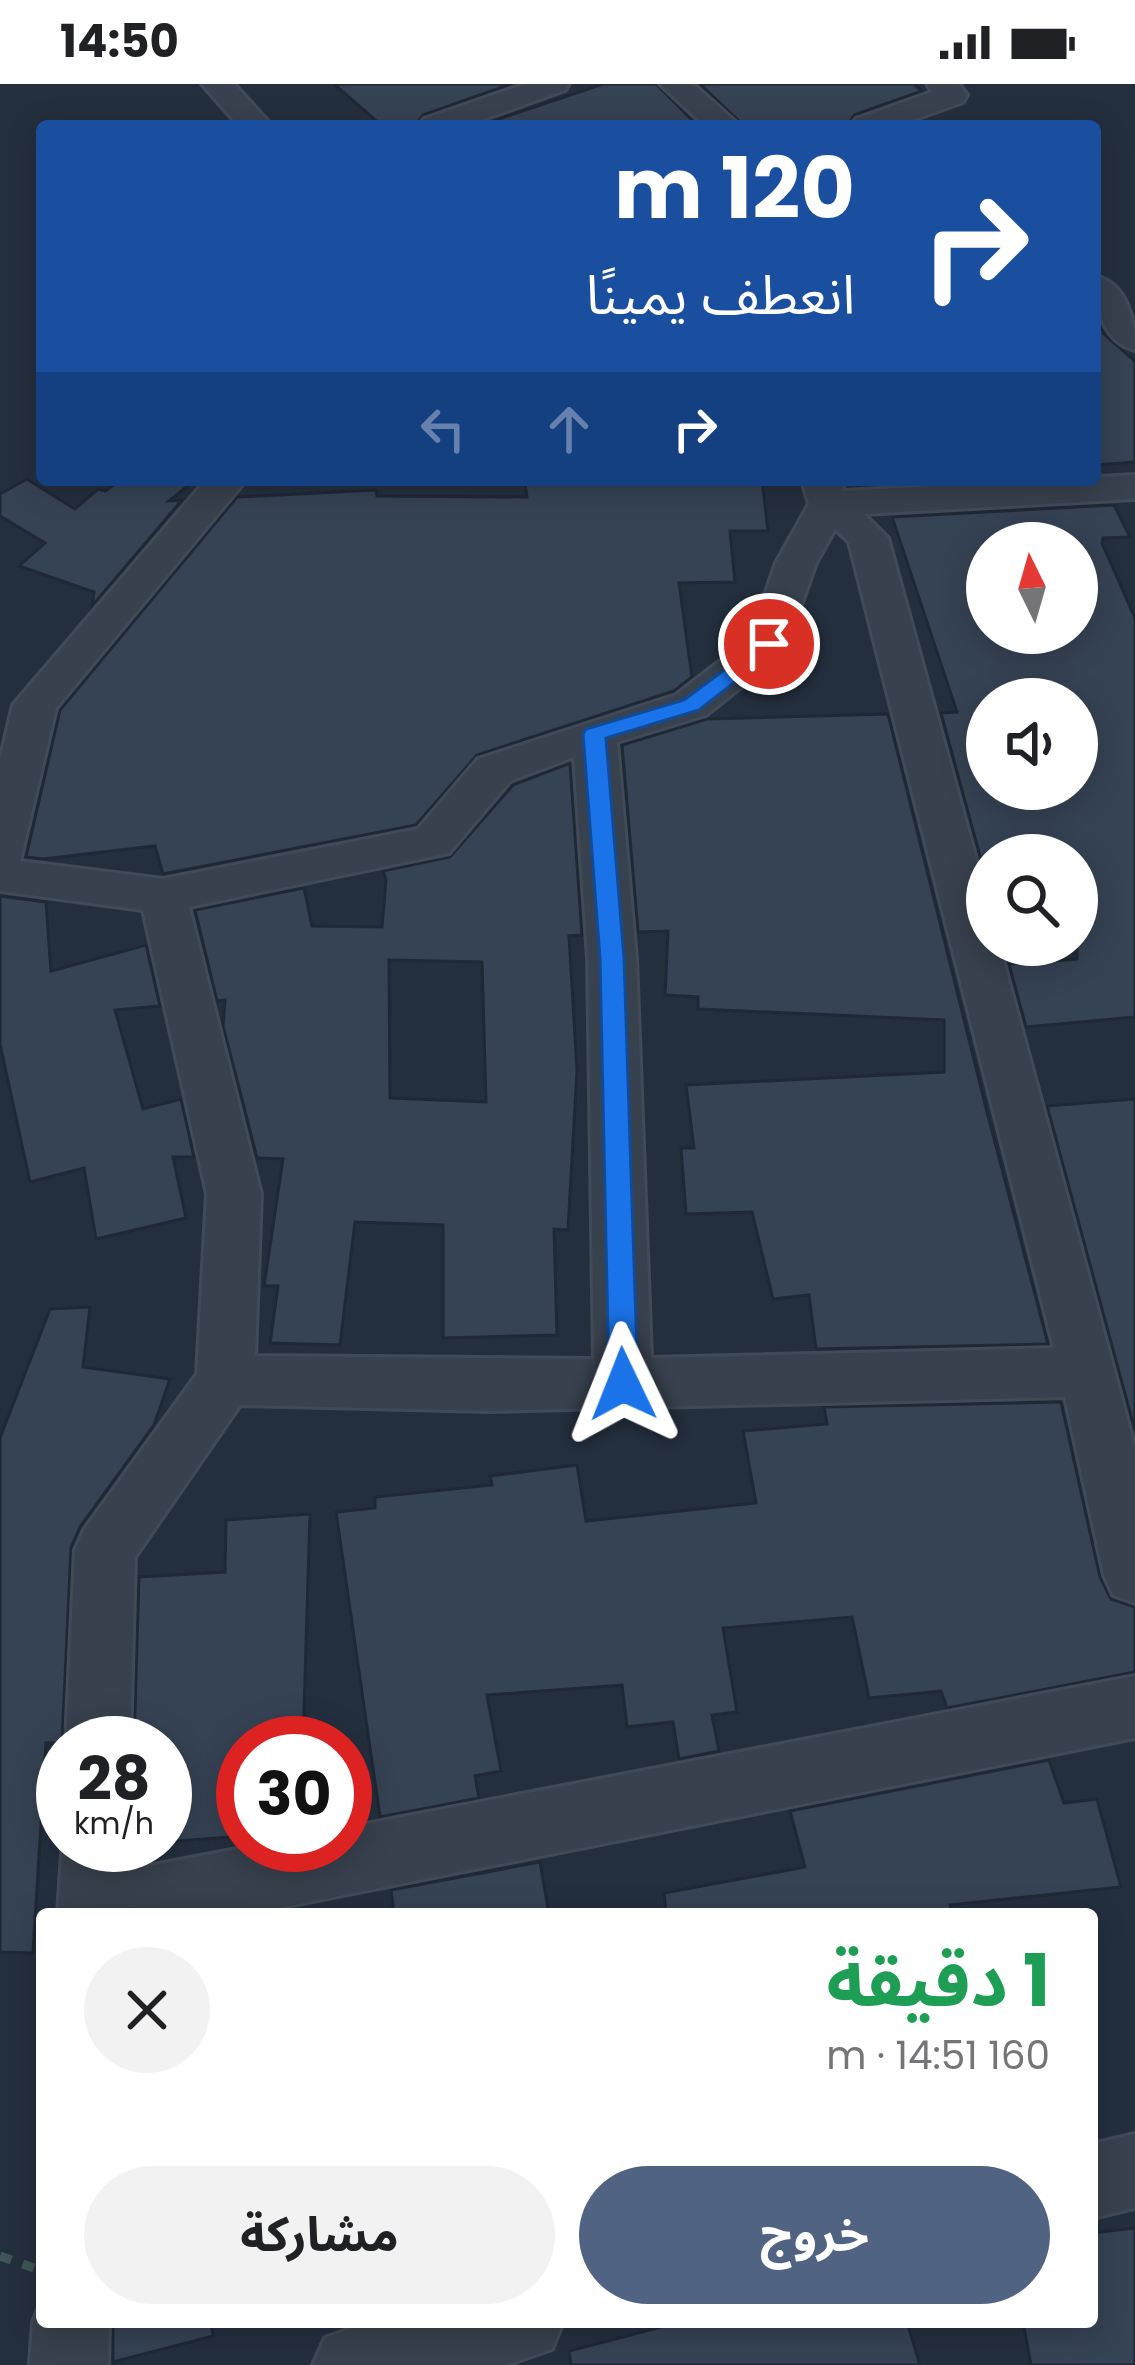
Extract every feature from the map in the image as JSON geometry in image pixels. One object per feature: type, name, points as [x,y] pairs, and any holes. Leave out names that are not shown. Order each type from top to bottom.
[{"type":"street","points":[[217,84],[250,120]]},
{"type":"street","points":[[456,84],[483,109]]},
{"type":"street","points":[[452,120],[554,84]]},
{"type":"street","points":[[675,84],[717,120]]},
{"type":"street","points":[[880,120],[947,90],[971,120]]},
{"type":"street","points":[[1101,294],[1135,339]]},
{"type":"street","points":[[0,856],[35,705],[222,486]]},
{"type":"street","points":[[825,492],[1135,487]]},
{"type":"street","points":[[0,875],[164,896],[434,842],[494,770],[692,705],[769,644],[825,492]]},
{"type":"street","points":[[825,492],[868,538],[1088,1372],[1134,1571]]},
{"type":"street","points":[[594,734],[612,958],[623,1384]]},
{"type":"street","points":[[99,1716],[105,1550],[225,1380],[234,1194],[164,896]]},
{"type":"street","points":[[225,1380],[490,1386],[1088,1372]]},
{"type":"street","points":[[117,1908],[1135,1707]]},
{"type":"street","points":[[92,1908],[93,1872]]},
{"type":"street","points":[[1098,2180],[1135,2171]]},
{"type":"street","points":[[69,2365],[71,2328]]},
{"type":"street","points":[[352,2365],[501,2328]]},
{"type":"path","points":[[0,2256],[36,2269]]},
{"type":"building","points":[[334,84],[511,84],[419,120],[375,120]]},
{"type":"building","points":[[603,84],[656,84],[692,120],[496,120]]},
{"type":"building","points":[[700,84],[914,84],[922,91],[851,120],[738,120]]},
{"type":"building","points":[[1101,327],[1135,361],[1135,462],[1101,465]]},
{"type":"building","points":[[27,479],[75,509],[98,489],[112,486],[188,486],[169,501],[182,500],[92,606],[94,592],[19,566],[45,543],[0,516],[0,494]]},
{"type":"building","points":[[525,486],[763,486],[768,531],[730,531],[735,582],[679,583],[692,677],[674,691],[477,755],[416,825],[163,874],[155,846],[26,857],[60,710],[237,497],[376,490],[377,496],[527,497]]},
{"type":"building","points":[[1114,505],[1130,537],[1103,538],[1102,543],[1135,618],[1135,1017],[1026,1027],[1010,966],[1098,966],[1098,834],[974,834],[967,810],[1098,810],[1098,678],[966,678],[966,805],[941,713],[957,712],[892,517]]},
{"type":"building","points":[[888,714],[1048,1344],[816,1349],[809,1295],[773,1299],[752,1212],[686,1214],[681,1148],[694,1148],[686,1085],[944,1072],[944,1020],[698,1009],[698,997],[665,995],[668,931],[638,932],[622,745],[707,719]]},
{"type":"building","points":[[570,763],[582,935],[569,936],[577,1070],[568,1230],[554,1229],[557,1335],[443,1338],[443,1225],[355,1222],[340,1345],[270,1343],[278,1286],[264,1286],[283,1159],[257,1158],[223,1026],[225,1000],[217,1001],[195,910],[304,888],[312,926],[382,927],[383,871],[450,857],[513,785]],"holes":[[[389,960],[482,962],[486,1102],[390,1098]]]},
{"type":"building","points":[[0,896],[46,902],[51,971],[146,945],[160,1006],[115,1010],[143,1109],[181,1099],[194,1157],[173,1157],[186,1218],[96,1239],[84,1168],[30,1182],[0,1044]]},
{"type":"building","points":[[1135,1099],[1135,1431],[1047,1106]]},
{"type":"building","points":[[90,1307],[83,1367],[170,1379],[154,1425],[80,1527],[71,1548],[63,1716],[36,1716],[38,1872],[33,1953],[0,1952],[0,1438],[50,1309]]},
{"type":"building","points":[[1061,1402],[1100,1577],[1111,1599],[1135,1607],[1135,1672],[947,1708],[941,1691],[869,1698],[852,1617],[723,1628],[737,1712],[712,1715],[719,1751],[679,1759],[673,1722],[627,1727],[622,1685],[487,1695],[501,1771],[475,1776],[479,1798],[380,1817],[372,1716],[365,1716],[336,1512],[375,1508],[375,1497],[492,1485],[490,1476],[577,1465],[586,1521],[756,1503],[743,1431],[827,1424],[824,1407]]},
{"type":"building","points":[[310,1514],[304,1716],[216,1716],[216,1838],[192,1840],[192,1716],[135,1716],[139,1577],[225,1572],[226,1520]]},
{"type":"building","points":[[1049,1760],[1064,1803],[1097,1799],[1121,1887],[951,1908],[665,1908],[664,1893],[805,1867],[790,1811]]},
{"type":"building","points":[[540,1862],[548,1908],[393,1908],[391,1890]]},
{"type":"building","points":[[1135,2228],[1135,2365],[1031,2365],[1024,2328],[1098,2328],[1098,2232]]},
{"type":"building","points":[[113,2328],[212,2328],[213,2336],[113,2362]]},
{"type":"building","points":[[657,2328],[909,2328],[920,2365],[571,2365],[569,2351]]},
{"type":"route","points":[[623,1384],[612,958],[594,734],[692,705],[769,644]]}]
